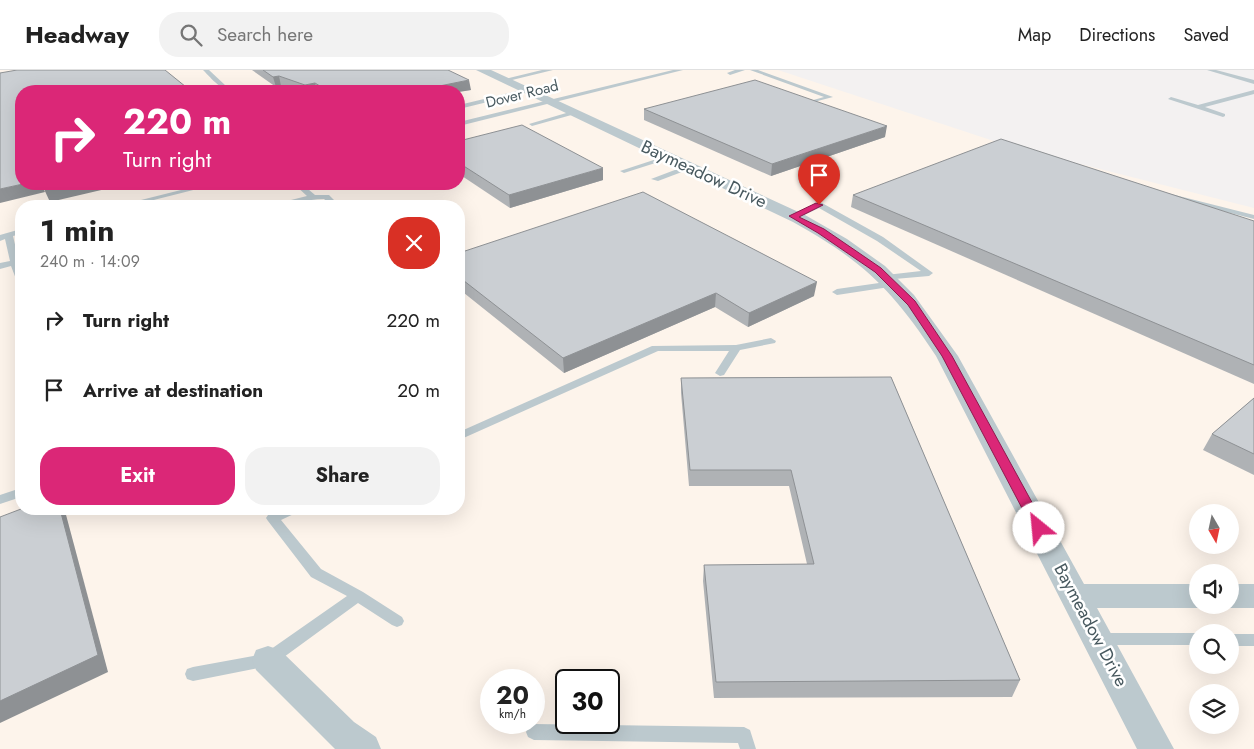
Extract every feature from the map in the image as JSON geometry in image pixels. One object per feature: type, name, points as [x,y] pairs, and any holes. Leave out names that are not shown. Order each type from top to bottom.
[{"type":"street","name":"Baymeadow Drive","points":[[482,70],[793,216],[821,231],[878,270],[890,281],[911,303],[947,356],[1156,749]]},
{"type":"street","points":[[1076,596],[1189,596]]},
{"type":"street","points":[[1239,596],[1254,596]]},
{"type":"street","points":[[268,660],[342,733],[363,749]]},
{"type":"lane","points":[[206,70],[223,85]]},
{"type":"lane","name":"Dover Road","points":[[465,123],[680,70]]},
{"type":"lane","points":[[730,73],[742,70]]},
{"type":"lane","points":[[753,70],[830,97],[812,102]]},
{"type":"lane","points":[[1210,70],[1254,82]]},
{"type":"lane","points":[[504,80],[547,71],[554,76]]},
{"type":"lane","points":[[465,106],[526,91]]},
{"type":"lane","points":[[1199,108],[1254,92]]},
{"type":"lane","points":[[1171,99],[1223,115]]},
{"type":"lane","points":[[532,124],[573,113]]},
{"type":"lane","points":[[624,171],[669,157]]},
{"type":"lane","points":[[654,180],[691,167]]},
{"type":"lane","points":[[142,200],[177,190]]},
{"type":"lane","points":[[305,190],[313,197]]},
{"type":"lane","points":[[1161,192],[1254,217]]},
{"type":"lane","points":[[301,200],[313,197],[326,197],[329,200]]},
{"type":"lane","points":[[793,216],[819,205],[880,239],[929,273],[837,292]]},
{"type":"lane","points":[[0,266],[15,262],[3,235]]},
{"type":"lane","points":[[465,433],[656,348],[736,348],[771,340]]},
{"type":"lane","points":[[720,373],[736,348]]},
{"type":"lane","points":[[0,500],[15,494]]},
{"type":"lane","points":[[280,515],[273,518],[316,573],[358,596],[397,621]]},
{"type":"lane","points":[[193,674],[268,660],[358,596]]},
{"type":"lane","points":[[1098,639],[1189,640]]},
{"type":"lane","points":[[1239,640],[1254,640]]},
{"type":"lane","points":[[545,732],[744,734],[748,749]]},
{"type":"shaded area","points":[[0,70],[778,70],[1009,146],[1254,208],[1254,749],[0,749]]},
{"type":"building","points":[[17,70],[165,70],[184,85],[15,85],[15,186],[0,189],[0,73]]},
{"type":"building","points":[[263,70],[448,70],[469,80],[444,85],[318,85],[315,83],[305,85],[279,76],[273,77]]},
{"type":"building","points":[[755,80],[887,126],[772,164],[644,109]]},
{"type":"building","points":[[522,125],[603,168],[509,195],[465,167],[465,139]]},
{"type":"building","points":[[1001,139],[1254,221],[1254,365],[853,195]]},
{"type":"building","points":[[643,192],[817,282],[749,313],[716,293],[563,358],[465,282],[465,251]]},
{"type":"building","points":[[891,377],[1020,680],[716,682],[704,565],[814,564],[791,470],[690,470],[681,378]]},
{"type":"building","points":[[1254,398],[1254,454],[1212,434]]},
{"type":"building","points":[[15,511],[15,515],[62,515],[98,655],[0,701],[0,517]]},
{"type":"route","points":[[819,205],[793,216],[821,231],[878,270],[911,303],[947,356],[1039,528]]}]
